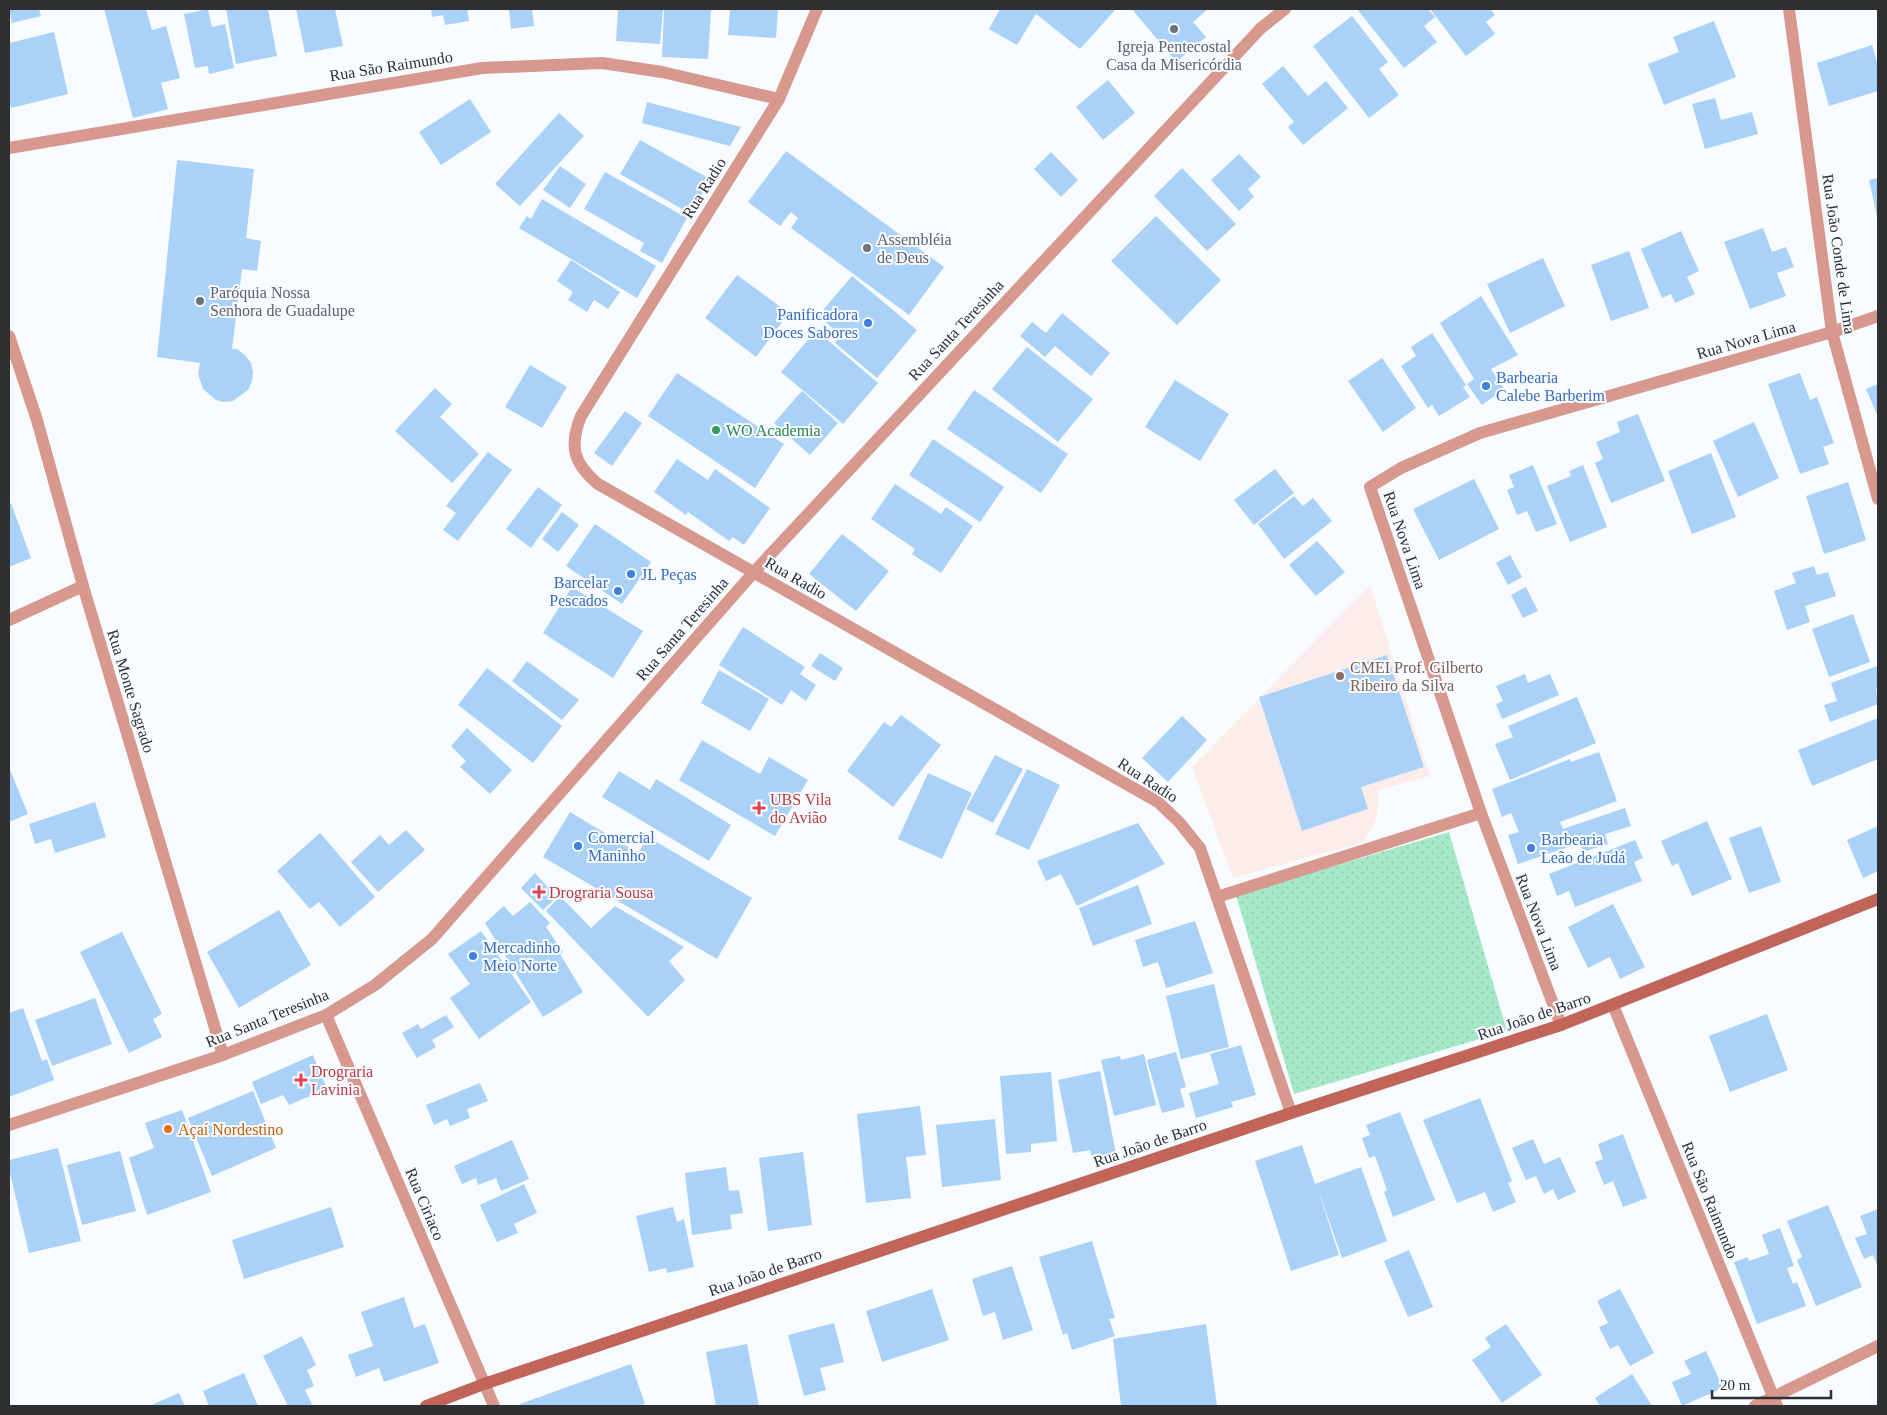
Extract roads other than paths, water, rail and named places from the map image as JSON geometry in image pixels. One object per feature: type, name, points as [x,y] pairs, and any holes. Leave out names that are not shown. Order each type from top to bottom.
[{"type":"street","name":"Rua Radio","points":[[817,9],[779,99],[581,416],[576,428],[574,442],[576,456],[581,468],[598,484],[1158,802],[1179,822],[1200,848],[1291,1113]]},
{"type":"street","name":"Rua Santa Teresinha","points":[[9,1126],[223,1055],[326,1015],[375,985],[432,938],[754,572],[1261,28],[1285,9]]},
{"type":"street","name":"Rua João Conde de Lima","points":[[1789,9],[1832,332],[1878,499]]},
{"type":"street","name":"Rua São Raimundo","points":[[9,148],[482,68],[602,62],[662,72],[779,99]]},
{"type":"street","name":"Rua Nova Lima","points":[[1561,1025],[1481,812],[1370,486],[1401,468],[1480,433],[1832,332],[1878,316]]},
{"type":"street","name":"Rua Monte Sagrado","points":[[9,336],[37,420],[82,586],[223,1055]]},
{"type":"street","points":[[9,620],[82,586]]},
{"type":"street","points":[[1217,897],[1481,812]]},
{"type":"street","name":"Rua João de Barro","points":[[426,1406],[484,1384],[1291,1113],[1561,1025],[1878,899]]},
{"type":"street","name":"Rua São Raimundo","points":[[1613,1005],[1775,1402]]},
{"type":"street","name":"Rua Ciriaco","points":[[326,1015],[494,1406]]},
{"type":"street","points":[[1755,1406],[1775,1402],[1878,1346]]},
{"type":"place","name":"Igreja Pentecostal Casa da Misericórdia","points":[[1174,29]]},
{"type":"place","name":"Assembléia de Deus","points":[[867,248]]},
{"type":"place","name":"Paróquia Nossa Senhora de Guadalupe","points":[[200,301]]},
{"type":"place","name":"Panificadora Doces Sabores","points":[[868,323]]},
{"type":"place","name":"Barbearia Calebe Barberim","points":[[1486,386]]},
{"type":"place","name":"WO Academia","points":[[716,430]]},
{"type":"place","name":"JL Peças","points":[[631,574]]},
{"type":"place","name":"Barcelar Pescados","points":[[618,591]]},
{"type":"place","name":"CMEI Prof. Gilberto Ribeiro da Silva","points":[[1340,676]]},
{"type":"place","name":"UBS Vila do Avião","points":[[759,808]]},
{"type":"place","name":"Comercial Maninho","points":[[578,846]]},
{"type":"place","name":"Barbearia Leão de Judá","points":[[1531,848]]},
{"type":"place","name":"Drograria Sousa","points":[[539,892]]},
{"type":"place","name":"Mercadinho Meio Norte","points":[[473,956]]},
{"type":"place","name":"Drograria Lavinia","points":[[301,1080]]},
{"type":"place","name":"Açaí Nordestino","points":[[168,1129]]}]
